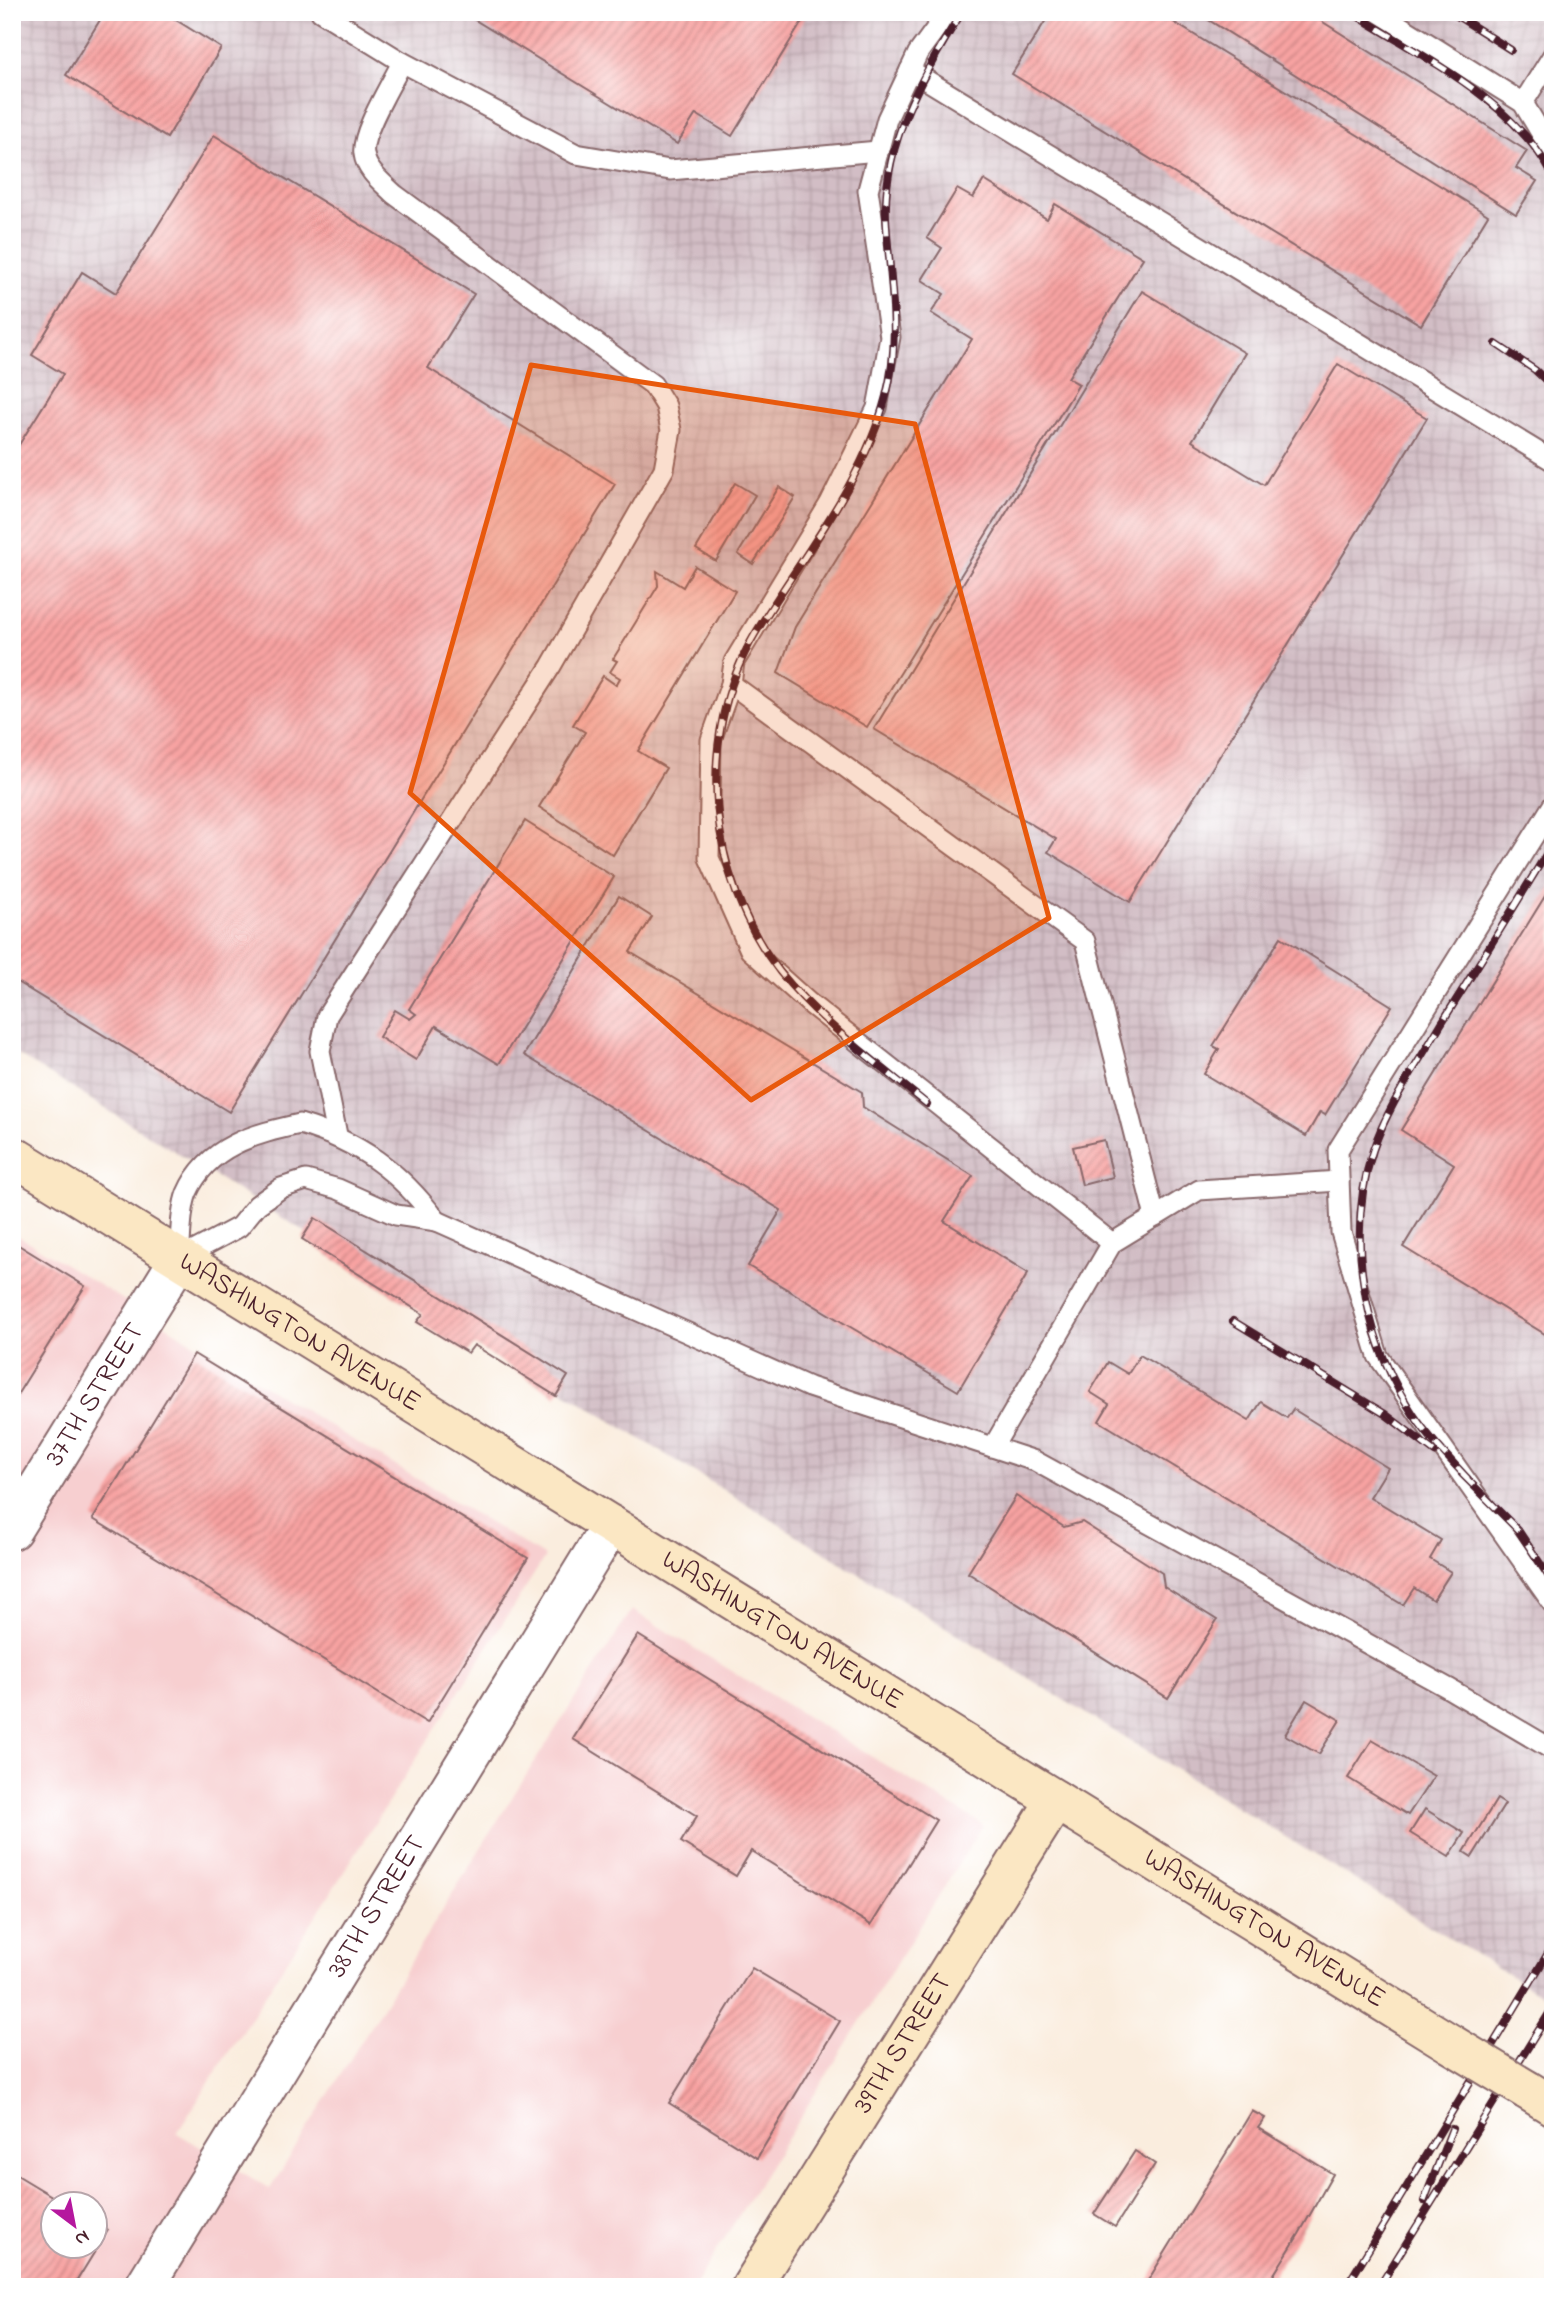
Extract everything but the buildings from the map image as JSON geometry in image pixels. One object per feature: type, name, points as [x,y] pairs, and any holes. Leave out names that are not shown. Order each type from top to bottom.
[{"type":"street","name":"WASHINGTON AVENUE","points":[[12,1155],[1540,2098]]},
{"type":"street","name":"37TH STREET","points":[[12,1530],[179,1259]]},
{"type":"street","name":"38TH STREET","points":[[144,2287],[611,1525]]},
{"type":"street","name":"39TH STREET","points":[[751,2287],[1056,1800]]},
{"type":"lane","points":[[321,12],[402,62],[576,154],[670,170],[878,151]]},
{"type":"lane","points":[[948,12],[910,70],[887,119],[868,190],[890,337],[877,408],[830,503],[734,662],[732,684],[711,740],[709,858],[750,950],[810,1003],[1112,1243]]},
{"type":"lane","points":[[1378,12],[1523,103],[1553,153]]},
{"type":"lane","points":[[1523,103],[1553,55]]},
{"type":"lane","points":[[337,1135],[320,1051],[327,1016],[551,666],[664,468],[671,430],[666,406],[653,385],[394,194],[372,173],[363,153],[369,130],[402,62]]},
{"type":"lane","points":[[910,70],[1553,461]]},
{"type":"lane","points":[[732,684],[1084,941],[1155,1217]]},
{"type":"lane","points":[[1553,804],[1338,1150],[1341,1232],[1378,1356],[1553,1604]]},
{"type":"lane","points":[[179,1259],[187,1194],[222,1151],[248,1135],[300,1124],[337,1135],[370,1154],[413,1189],[437,1221]]},
{"type":"lane","points":[[179,1259],[239,1227],[257,1205],[282,1188],[306,1180],[338,1189],[396,1215],[437,1221],[808,1387],[1035,1461],[1553,1750]]},
{"type":"lane","points":[[993,1447],[1112,1243],[1199,1191],[1339,1181]]},
{"type":"highlighted area","points":[[531,365],[915,424],[1049,918],[751,1100],[410,793]]},
{"type":"shaded area","points":[[12,12],[1553,12],[1553,2002],[12,1051]]},
{"type":"shaded area","points":[[12,1232],[545,1557],[177,2133],[270,2189],[516,1791],[632,1610],[983,1825],[694,2287],[12,2287]]},
{"type":"railway","points":[[927,1104],[850,1042],[813,1008],[780,972],[755,935],[737,894],[724,851],[717,806],[717,761],[723,717],[736,674],[755,634],[847,490],[876,428],[891,374],[893,352],[893,307],[886,218],[891,162],[898,136],[920,84],[962,12]]},
{"type":"railway","points":[[1351,12],[1436,63],[1490,102],[1515,124],[1536,149],[1553,176]]},
{"type":"railway","points":[[1451,12],[1511,50]]},
{"type":"railway","points":[[1496,344],[1535,370],[1553,387]]},
{"type":"railway","points":[[1468,1479],[1414,1416],[1392,1377],[1379,1346],[1363,1281],[1360,1248],[1365,1182],[1379,1133],[1395,1101],[1553,843]]},
{"type":"railway","points":[[1233,1321],[1385,1414],[1435,1452]]},
{"type":"railway","points":[[1462,1474],[1518,1530],[1553,1583]]},
{"type":"railway","points":[[1346,2287],[1553,1945]]},
{"type":"railway","points":[[1379,2287],[1553,2007]]},
{"type":"railway","points":[[1424,2201],[1452,2129]]}]
